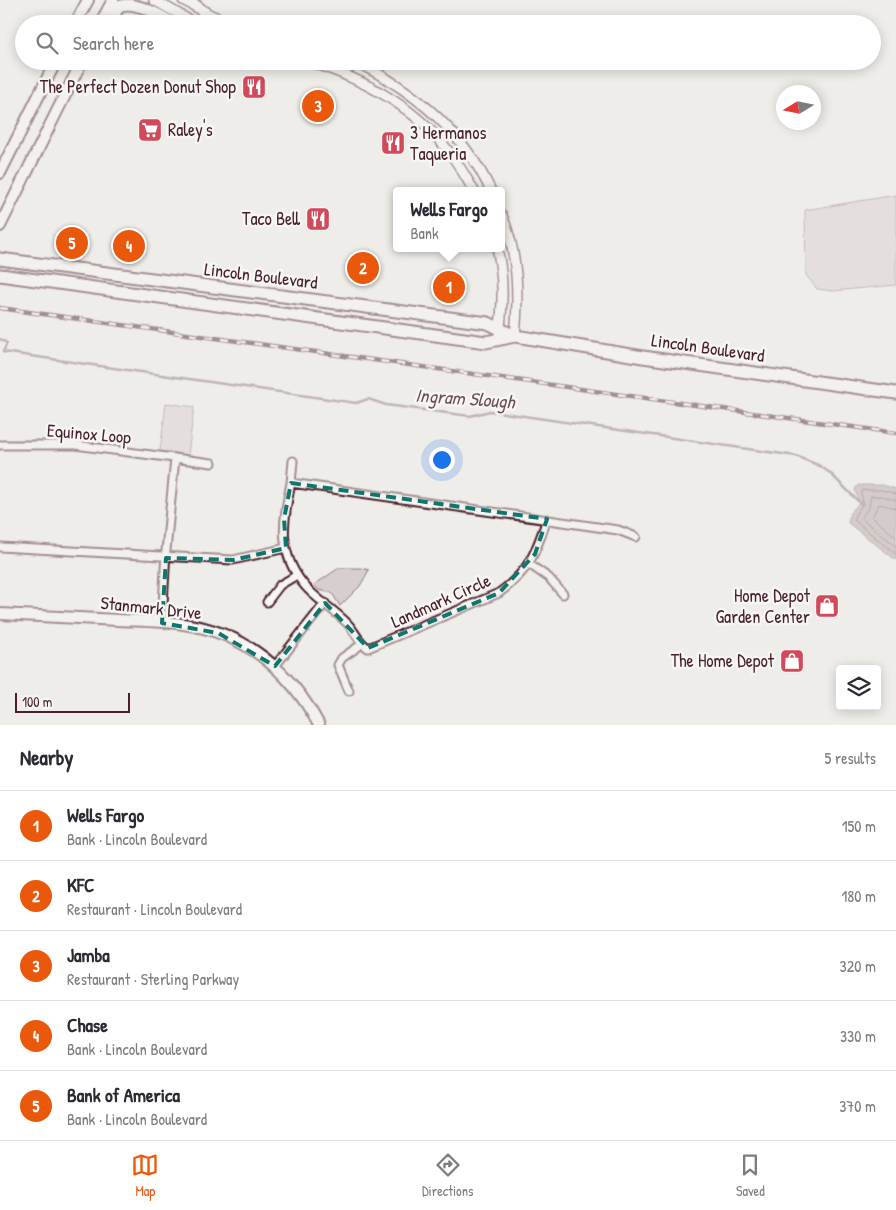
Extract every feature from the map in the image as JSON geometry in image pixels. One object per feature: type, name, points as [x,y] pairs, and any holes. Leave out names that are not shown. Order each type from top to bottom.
[{"type":"main road","points":[[80,15],[88,0]]},
{"type":"main road","points":[[104,15],[112,0]]},
{"type":"main road","points":[[190,0],[204,12]]},
{"type":"main road","points":[[116,15],[120,6],[129,2],[138,2],[160,15]]},
{"type":"main road","points":[[0,173],[52,70]]},
{"type":"main road","points":[[0,226],[79,70]]},
{"type":"main road","name":"Lincoln Boulevard","points":[[0,259],[488,324],[500,334],[643,357],[896,393]]},
{"type":"main road","name":"Lincoln Boulevard","points":[[0,275],[486,342],[500,334]]},
{"type":"main road","name":"Stanmark Drive","points":[[0,614],[162,622],[184,624],[218,633],[247,646],[276,666],[298,691],[319,725]]},
{"type":"street","points":[[154,0],[180,15]]},
{"type":"street","points":[[183,0],[212,15]]},
{"type":"street","points":[[333,70],[347,75],[385,95],[424,124],[449,151],[472,187]]},
{"type":"street","points":[[371,70],[393,82],[432,111],[475,162],[489,187]]},
{"type":"street","points":[[505,225],[518,280],[515,336]]},
{"type":"street","points":[[498,252],[503,293],[500,334]]},
{"type":"street","name":"Equinox Loop","points":[[0,444],[76,445],[212,463]]},
{"type":"street","points":[[162,622],[175,458]]},
{"type":"street","points":[[293,461],[284,519],[286,548],[289,560],[306,587],[347,622],[362,644],[342,658],[338,665],[349,691]]},
{"type":"street","points":[[291,483],[618,530],[636,537]]},
{"type":"street","name":"Landmark Circle","points":[[362,644],[368,648],[374,646],[499,594],[511,585],[529,564],[535,554],[547,519]]},
{"type":"street","points":[[0,547],[166,558],[232,560],[286,548]]},
{"type":"street","points":[[529,564],[549,578],[563,594]]},
{"type":"street","points":[[267,602],[280,585],[297,575]]},
{"type":"street","points":[[276,666],[325,603]]},
{"type":"highlighted area","points":[[291,483],[547,519],[535,554],[499,593],[368,648],[325,603],[275,666],[218,633],[162,623],[166,558],[233,560],[286,548],[284,519]]},
{"type":"shaded area","points":[[896,195],[896,285],[833,291],[817,289],[806,275],[805,210]]},
{"type":"shaded area","points":[[166,403],[194,407],[188,455],[160,451]]},
{"type":"shaded area","points":[[339,568],[369,570],[360,586],[340,606],[332,593],[319,590],[314,585]]},
{"type":"water","points":[[858,485],[883,485],[896,489],[896,560],[848,523],[850,513],[859,503],[855,489]]},
{"type":"waterway","name":"Ingram Slough","points":[[0,339],[7,343],[3,352],[356,403],[368,399],[386,405],[470,416],[490,411],[796,456],[820,466],[830,473],[861,504]]},
{"type":"railway","points":[[0,308],[896,433]]},
{"type":"place","name":"The Perfect Dozen Donut Shop","points":[[254,87]]},
{"type":"place","name":"Jamba","points":[[318,106]]},
{"type":"place","name":"Raley's","points":[[150,130]]},
{"type":"place","name":"3 Hermanos Taqueria","points":[[393,143]]},
{"type":"place","name":"Taco Bell","points":[[318,219]]},
{"type":"place","name":"Bank of America","points":[[72,243]]},
{"type":"place","name":"Chase","points":[[129,246]]},
{"type":"place","name":"KFC","points":[[363,268]]},
{"type":"place","name":"Wells Fargo","points":[[449,287]]},
{"type":"place","name":"Home Depot Garden Center","points":[[827,606]]},
{"type":"place","name":"The Home Depot","points":[[792,661]]}]
